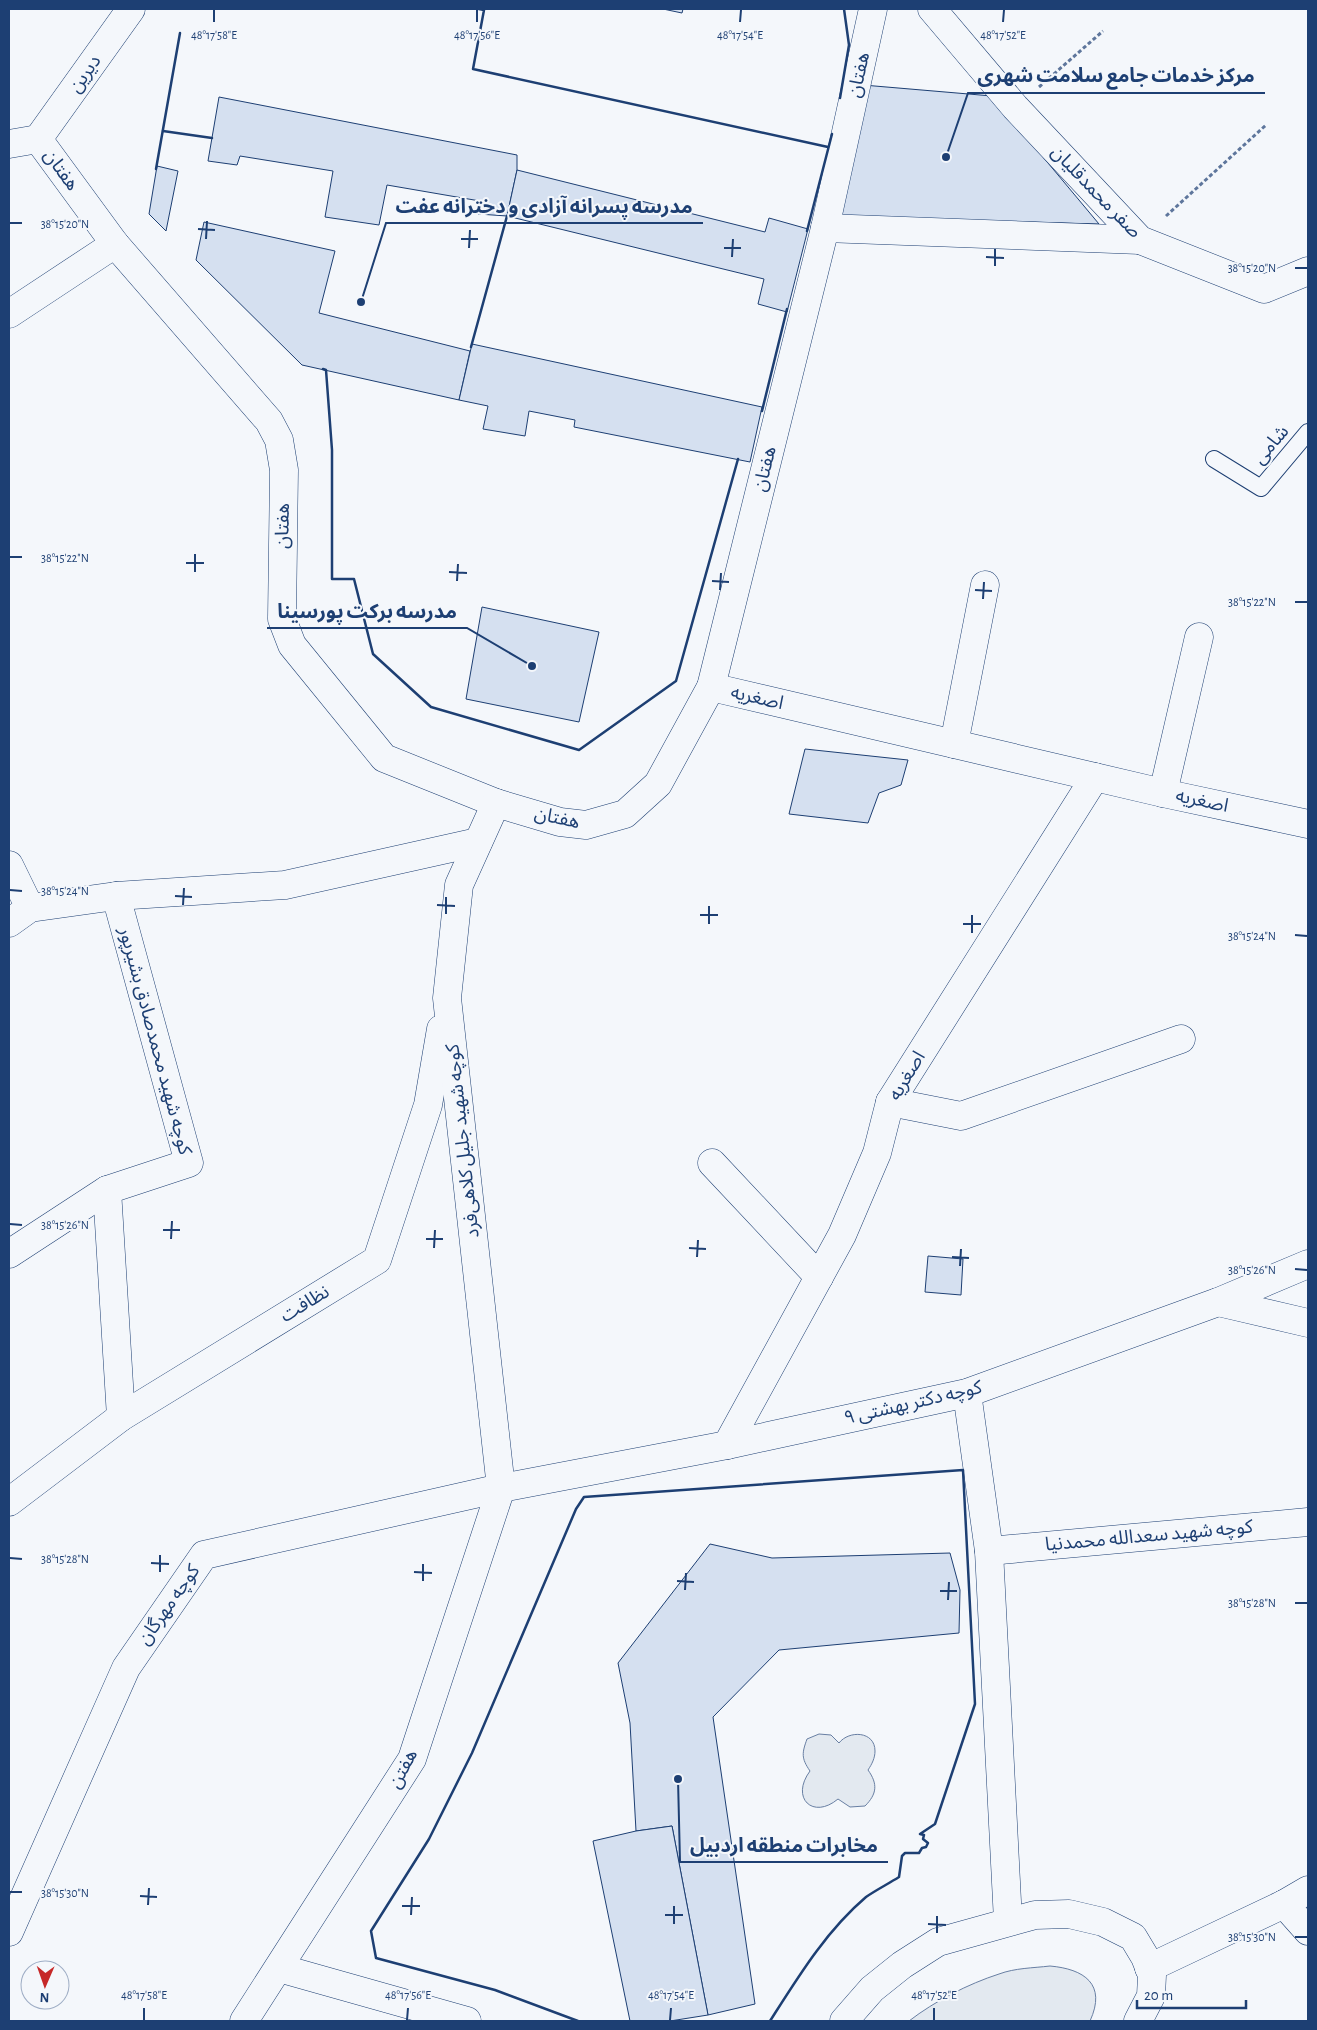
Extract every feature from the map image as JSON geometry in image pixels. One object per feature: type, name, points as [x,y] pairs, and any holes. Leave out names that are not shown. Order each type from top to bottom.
[{"type":"street","name":"دیرین","points":[[38,139],[131,9]]},
{"type":"street","name":"هفتان","points":[[38,139],[115,244],[269,421],[279,440],[284,470],[282,619],[292,645],[384,758],[496,802],[560,822],[586,826],[625,814],[658,784],[711,688],[825,228],[873,9]]},
{"type":"street","name":"صفر محمدقلیان","points":[[932,9],[1016,107],[1140,240],[1264,289],[1308,271]]},
{"type":"street","points":[[9,144],[38,139]]},
{"type":"street","points":[[825,228],[1140,240]]},
{"type":"street","points":[[9,314],[115,244]]},
{"type":"street","points":[[954,744],[985,585]]},
{"type":"street","points":[[1163,793],[1199,637]]},
{"type":"street","name":"اصغریه","points":[[711,688],[1163,793],[1308,824]]},
{"type":"street","name":"اصغریه","points":[[727,1445],[842,1235],[877,1153],[890,1102],[1095,777]]},
{"type":"street","name":"کوچه شهید جلیل کلاهی‌فرد","points":[[496,802],[459,885],[447,998],[501,1488]]},
{"type":"street","points":[[9,865],[19,915],[116,896],[285,885],[478,842]]},
{"type":"street","name":"کوچه شهید محمدصادق بشیرپور","points":[[9,1254],[107,1190],[189,1163],[116,896]]},
{"type":"street","name":"نظافت","points":[[9,1502],[121,1417],[377,1260],[428,1105],[447,998]]},
{"type":"street","points":[[890,1102],[961,1116],[1181,1039]]},
{"type":"street","points":[[712,1163],[819,1277]]},
{"type":"street","points":[[107,1190],[121,1417]]},
{"type":"street","name":"کوچه دکتر بهشتی ۹","points":[[501,1488],[727,1445],[967,1393],[1218,1302],[1308,1264]]},
{"type":"street","points":[[1218,1302],[1308,1323]]},
{"type":"street","points":[[967,1393],[989,1551],[1008,1921]]},
{"type":"street","name":"کوچه مهرگان","points":[[9,1932],[126,1668],[204,1555],[501,1488]]},
{"type":"street","name":"هفتن","points":[[244,2021],[412,1759],[501,1488]]},
{"type":"street","name":"کوچه شهید سعدالله محمدنیا","points":[[989,1551],[1308,1522]]},
{"type":"street","points":[[1149,1968],[1284,1904],[1308,1890]]},
{"type":"street","points":[[1284,1904],[1308,1931]]},
{"type":"street","points":[[844,2021],[872,1989],[938,1942],[1035,1915],[1069,1914],[1103,1922],[1133,1937],[1145,1957],[1152,1975],[1151,1996],[1138,2021]]},
{"type":"street","points":[[279,1968],[467,2021]]},
{"type":"lane","name":"شامی","points":[[1214,459],[1261,488],[1308,432]]},
{"type":"path","points":[[1016,107],[1103,31]]},
{"type":"path","points":[[1140,240],[1266,125]]},
{"type":"shaded area","points":[[819,1734],[831,1735],[839,1743],[849,1736],[855,1735],[866,1736],[871,1739],[874,1744],[875,1754],[868,1770],[875,1784],[875,1789],[865,1806],[850,1807],[838,1799],[829,1805],[813,1806],[807,1803],[803,1797],[804,1781],[810,1771],[805,1762],[803,1752],[807,1739]]},
{"type":"shaded area","points":[[1050,1966],[1073,1971],[1089,1981],[1094,1988],[1096,1997],[1095,2008],[1090,2021],[909,2021],[941,2000],[987,1978],[1005,1972]]},
{"type":"building","points":[[663,9],[683,9],[682,13]]},
{"type":"building","points":[[863,85],[992,96],[1099,224],[836,217]]},
{"type":"building","points":[[219,97],[517,155],[517,170],[507,216],[478,214],[480,201],[387,185],[379,225],[325,217],[333,171],[240,156],[237,165],[208,161]]},
{"type":"building","points":[[157,166],[178,171],[166,231],[149,214]]},
{"type":"building","points":[[517,170],[765,232],[769,218],[808,229],[787,312],[758,304],[764,279],[507,216]]},
{"type":"building","points":[[204,222],[335,251],[319,313],[470,351],[459,400],[302,365],[196,260]]},
{"type":"building","points":[[472,344],[762,407],[750,462],[574,427],[575,420],[529,411],[525,436],[483,429],[488,406],[459,400]]},
{"type":"building","points":[[482,607],[599,632],[579,722],[466,699]]},
{"type":"building","points":[[805,749],[908,760],[901,785],[879,793],[868,823],[789,814]]},
{"type":"building","points":[[928,1256],[963,1259],[961,1295],[925,1292]]},
{"type":"building","points":[[710,1544],[772,1558],[950,1553],[960,1590],[959,1633],[779,1650],[713,1717],[755,2004],[708,2015],[672,1826],[636,1831],[630,1723],[618,1663]]},
{"type":"building","points":[[672,1826],[708,2015],[670,2021],[630,2021],[593,1841],[636,1831]]},
{"type":"wall","points":[[479,9],[484,10],[473,69],[828,147]]},
{"type":"wall","points":[[840,98],[849,45],[844,9]]},
{"type":"wall","points":[[156,169],[180,33]]},
{"type":"wall","points":[[163,131],[212,138]]},
{"type":"wall","points":[[807,231],[832,134]]},
{"type":"wall","points":[[471,347],[507,216]]},
{"type":"wall","points":[[762,411],[787,309]]},
{"type":"wall","points":[[323,369],[326,370],[332,450],[332,579],[354,579],[373,654],[431,707],[579,750],[676,681],[738,459]]},
{"type":"wall","points":[[578,2021],[495,1990],[376,1958],[371,1931],[429,1839],[472,1753],[576,1509],[584,1497],[963,1470],[975,1704],[935,1824],[920,1834],[924,1835],[923,1839],[928,1843],[926,1847],[922,1848],[919,1853],[905,1853],[902,1856],[899,1877],[866,1897],[825,1940],[802,1971],[770,2021]]},
{"type":"place","name":"مرکز خدمات جامع سلامت شهری","points":[[946,157]]},
{"type":"place","name":"مدرسه پسرانه آزادی و دخترانه عفت","points":[[361,302]]},
{"type":"place","name":"مدرسه برکت پورسینا","points":[[532,666]]},
{"type":"place","name":"مخابرات منطقه اردبیل","points":[[678,1779]]}]
